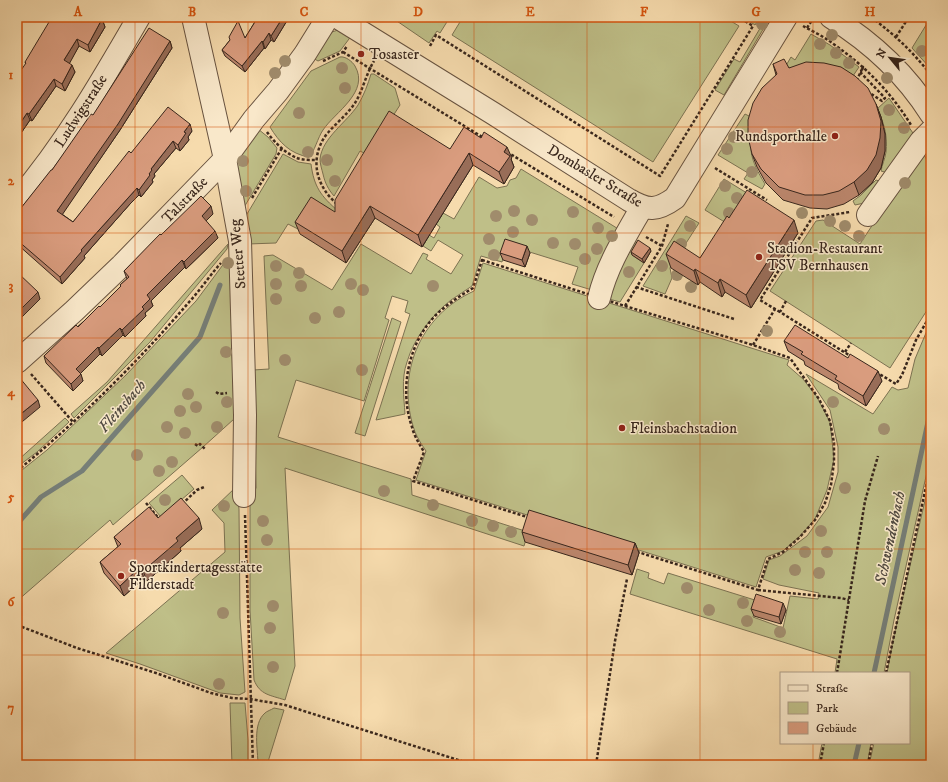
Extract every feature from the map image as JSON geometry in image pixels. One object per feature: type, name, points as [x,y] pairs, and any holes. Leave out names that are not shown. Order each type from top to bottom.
[{"type":"street","name":"Ludwigstraße","points":[[17,201],[77,120],[139,17]]},
{"type":"street","name":"Stetter Weg","points":[[193,17],[225,159],[238,232],[245,416],[244,496]]},
{"type":"street","name":"Talstraße","points":[[19,358],[74,311],[121,266],[225,159],[254,119],[278,91],[328,17]]},
{"type":"street","name":"Dombasler Straße","points":[[337,17],[642,207],[659,208],[675,198],[794,21]]},
{"type":"street","points":[[831,17],[855,32],[881,54],[913,88],[931,114]]},
{"type":"street","points":[[868,215],[885,178],[926,136]]},
{"type":"street","points":[[599,298],[602,285],[615,255],[642,207]]},
{"type":"path","points":[[430,46],[436,35],[660,176],[753,26],[738,17]]},
{"type":"path","points":[[807,28],[814,17]]},
{"type":"path","points":[[871,17],[897,36],[931,75]]},
{"type":"path","points":[[881,54],[897,36],[909,17]]},
{"type":"path","points":[[794,21],[832,42],[863,67],[883,86],[905,116],[926,136]]},
{"type":"path","points":[[317,64],[343,52],[484,138]]},
{"type":"path","points":[[340,208],[323,190],[319,181],[316,160],[325,137],[354,103],[362,89],[370,68],[376,59]]},
{"type":"path","points":[[863,67],[861,73],[884,98],[882,101],[856,84],[854,86],[863,67]]},
{"type":"path","points":[[265,128],[273,141],[298,159],[316,160]]},
{"type":"path","points":[[17,471],[73,422],[132,365],[191,300],[238,232],[282,148]]},
{"type":"path","points":[[504,150],[630,227]]},
{"type":"path","points":[[711,166],[767,200]]},
{"type":"path","points":[[858,360],[760,300],[812,218],[854,212],[868,215]]},
{"type":"path","points":[[625,306],[662,246],[669,220]]},
{"type":"path","points":[[758,590],[768,559],[783,552],[800,537],[815,520],[825,503],[831,485],[834,462],[834,443],[830,421],[808,381],[790,358],[482,260],[473,288],[458,297],[436,316],[422,334],[408,367],[406,388],[407,408],[415,436],[424,452],[413,481],[758,590],[849,600]]},
{"type":"path","points":[[636,287],[734,320]]},
{"type":"path","points":[[780,312],[786,301]]},
{"type":"path","points":[[753,345],[775,309]]},
{"type":"path","points":[[870,368],[896,384],[902,374],[916,340],[931,314]]},
{"type":"path","points":[[845,352],[851,343]]},
{"type":"path","points":[[19,358],[73,422]]},
{"type":"path","points":[[196,444],[198,446],[200,444],[206,450]]},
{"type":"path","points":[[837,672],[865,501],[878,456]]},
{"type":"path","points":[[886,672],[931,463]]},
{"type":"path","points":[[179,506],[197,490],[204,487]]},
{"type":"path","points":[[244,496],[253,765]]},
{"type":"path","points":[[146,504],[162,521]]},
{"type":"path","points":[[596,765],[615,641],[627,579]]},
{"type":"path","points":[[17,625],[77,648],[156,673],[211,693],[232,698],[250,699],[285,705],[474,765]]},
{"type":"path","points":[[820,765],[824,744]]},
{"type":"path","points":[[868,765],[872,744]]},
{"type":"green space","points":[[391,17],[450,17],[440,33],[437,31],[429,43]]},
{"type":"green space","points":[[463,17],[724,17],[739,26],[653,162],[452,35]]},
{"type":"green space","points":[[743,17],[760,17],[768,21],[724,95],[715,90],[734,59],[740,62],[762,25],[757,22],[755,25]]},
{"type":"green space","points":[[931,17],[931,67],[930,68],[912,48]]},
{"type":"green space","points":[[338,30],[352,35],[340,51],[318,61],[313,58],[329,35]]},
{"type":"green space","points":[[811,34],[830,45],[859,67],[849,82],[784,69],[791,57],[795,60]]},
{"type":"green space","points":[[340,57],[348,59],[355,66],[358,75],[358,84],[355,93],[328,123],[309,157],[296,153],[277,138],[270,127],[311,71]]},
{"type":"green space","points":[[371,74],[374,74],[395,88],[400,105],[368,155],[360,151],[334,196],[327,186],[321,167],[320,159],[322,151],[330,137],[358,105],[366,90]]},
{"type":"green space","points":[[889,98],[917,139],[888,173],[881,171],[886,155],[886,135],[877,109]]},
{"type":"green space","points":[[745,114],[755,119],[751,138],[751,153],[756,167],[765,184],[762,189],[744,179],[748,173],[718,155]]},
{"type":"green space","points":[[258,129],[268,137],[277,148],[276,154],[243,209],[233,167],[237,153]]},
{"type":"green space","points":[[922,149],[931,171],[931,304],[890,368],[770,291],[816,221],[823,220],[860,244]]},
{"type":"green space","points":[[283,154],[298,162],[311,164],[316,185],[327,201],[338,211],[300,230],[288,224],[276,243],[248,244],[244,219]]},
{"type":"green space","points":[[521,169],[620,230],[592,290],[572,284],[578,267],[507,245],[502,262],[481,256],[472,286],[451,300],[437,313],[424,328],[414,344],[404,375],[403,388],[405,414],[376,420],[410,314],[405,312],[408,301],[392,296],[385,318],[389,320],[364,401],[296,380],[278,437],[411,479],[412,495],[528,532],[524,546],[285,468],[295,666],[285,700],[266,694],[259,689],[254,680],[250,610],[250,499],[256,488],[253,370],[269,369],[264,256],[273,255],[332,290],[361,244],[411,274],[423,253],[428,255],[426,259],[451,274],[463,255],[438,240],[431,251],[423,246],[429,235],[434,238],[440,227],[436,224],[443,213],[454,219],[479,177],[497,188],[507,186],[510,180],[516,178]]},
{"type":"green space","points":[[724,179],[755,198],[736,229],[705,210]]},
{"type":"green space","points":[[876,180],[886,183],[869,202],[855,205],[853,201]]},
{"type":"green space","points":[[686,216],[699,223],[670,268],[672,278],[665,294],[643,286]]},
{"type":"green space","points":[[630,238],[639,244],[632,255],[644,263],[620,302],[609,299]]},
{"type":"green space","points":[[228,244],[227,249],[150,342],[74,418],[71,414],[107,382]]},
{"type":"green space","points":[[228,258],[230,260],[234,419],[113,525],[110,520],[17,601],[17,474],[47,450],[126,375],[196,301]]},
{"type":"green space","name":"Fleinsbachstadion","points":[[483,263],[789,360],[787,365],[803,379],[817,397],[830,422],[834,459],[827,490],[815,519],[800,536],[783,551],[766,557],[756,587],[416,480],[426,451],[415,432],[410,411],[408,389],[410,369],[416,350],[426,332],[439,316],[455,302],[474,291]]},
{"type":"green space","points":[[392,318],[401,322],[365,436],[355,433]]},
{"type":"green space","points":[[931,321],[931,454],[894,620],[884,672],[835,672],[837,659],[630,594],[637,569],[649,573],[648,578],[664,584],[668,573],[758,601],[753,617],[783,628],[790,596],[818,599],[819,593],[779,585],[763,579],[769,560],[780,556],[807,536],[828,507],[838,472],[838,447],[830,410],[806,374],[873,414],[892,387],[898,390],[908,388],[915,359]]},
{"type":"green space","points":[[65,418],[69,422],[37,452],[17,467],[17,461]]},
{"type":"green space","points":[[182,475],[194,489],[161,517],[149,503]]},
{"type":"green space","points":[[236,487],[239,509],[240,618],[245,692],[239,695],[220,693],[106,653],[225,552],[224,523],[212,510]]},
{"type":"green space","points":[[926,496],[931,497],[931,765],[869,765],[874,744],[910,744],[910,672],[887,672],[893,640]]},
{"type":"green space","points":[[230,703],[245,703],[248,740],[248,765],[232,765]]},
{"type":"green space","points":[[274,708],[284,710],[267,765],[258,765],[258,724],[265,713]]},
{"type":"green space","points":[[822,744],[871,744],[867,765],[818,765]]},
{"type":"building","points":[[52,17],[98,17],[102,19],[88,45],[77,39],[64,60],[72,65],[62,84],[54,79],[17,128],[17,76]]},
{"type":"building","points":[[258,17],[283,17],[271,36],[269,33],[242,66],[222,50],[230,40],[229,37],[238,21],[245,38]]},
{"type":"building","points":[[149,28],[170,41],[118,124],[57,211],[73,222],[129,151],[131,153],[168,107],[190,124],[184,132],[186,133],[178,145],[173,141],[151,169],[150,175],[139,190],[137,188],[81,250],[82,251],[60,277],[17,240],[17,213],[52,170],[91,114],[93,115]]},
{"type":"building","points":[[784,59],[789,68],[806,62],[824,63],[841,67],[855,76],[868,88],[876,104],[881,121],[880,138],[876,155],[867,170],[854,182],[839,191],[823,195],[805,195],[779,187],[761,169],[752,154],[748,137],[748,120],[753,103],[762,88],[777,74],[773,64]]},
{"type":"building","points":[[389,111],[450,149],[464,127],[481,138],[484,132],[507,147],[504,152],[510,156],[499,172],[469,153],[418,235],[370,206],[342,251],[295,222],[311,197],[335,212],[335,200]]},
{"type":"building","points":[[747,190],[794,220],[746,295],[720,279],[718,283],[695,269],[694,271],[666,254],[674,241],[700,258],[727,216],[729,218]]},
{"type":"building","points":[[201,196],[211,206],[202,216],[215,231],[184,262],[182,260],[147,295],[150,299],[142,307],[144,309],[122,330],[120,328],[99,348],[98,347],[76,369],[81,374],[71,384],[44,356],[76,325],[78,327],[99,306],[100,307],[121,286],[120,285],[129,277],[124,271],[160,234],[161,235]]},
{"type":"building","points":[[505,239],[527,246],[522,260],[500,253]]},
{"type":"building","points":[[638,240],[650,248],[642,259],[631,252]]},
{"type":"building","points":[[17,272],[38,292],[18,312],[17,311]]},
{"type":"building","points":[[795,325],[848,358],[850,354],[878,371],[863,396],[835,379],[837,376],[801,354],[803,352],[784,341]]},
{"type":"building","points":[[19,377],[38,400],[17,417],[17,378]]},
{"type":"building","points":[[181,498],[199,518],[176,538],[178,541],[143,571],[140,567],[120,586],[100,562],[121,544],[114,537],[149,507],[158,518]]},
{"type":"building","points":[[529,510],[635,543],[628,565],[522,532]]},
{"type":"building","points":[[756,594],[783,603],[779,617],[751,609]]},
{"type":"waterway","name":"Fleinsbach","points":[[17,524],[41,497],[82,471],[200,337],[220,285]]},
{"type":"waterway","name":"Schwendenbach","points":[[874,672],[931,408]]},
{"type":"waterway","name":"Schwendenbach","points":[[854,765],[859,744]]},
{"type":"place","name":"Tosaster","points":[[361,54]]},
{"type":"place","name":"Rundsporthalle","points":[[835,136]]},
{"type":"place","name":"Stadion-Restaurant TSV Bernhausen","points":[[759,257]]},
{"type":"place","name":"Fleinsbachstadion","points":[[622,428]]},
{"type":"place","name":"Sportkindertagesstätte Filderstadt","points":[[121,576]]}]
